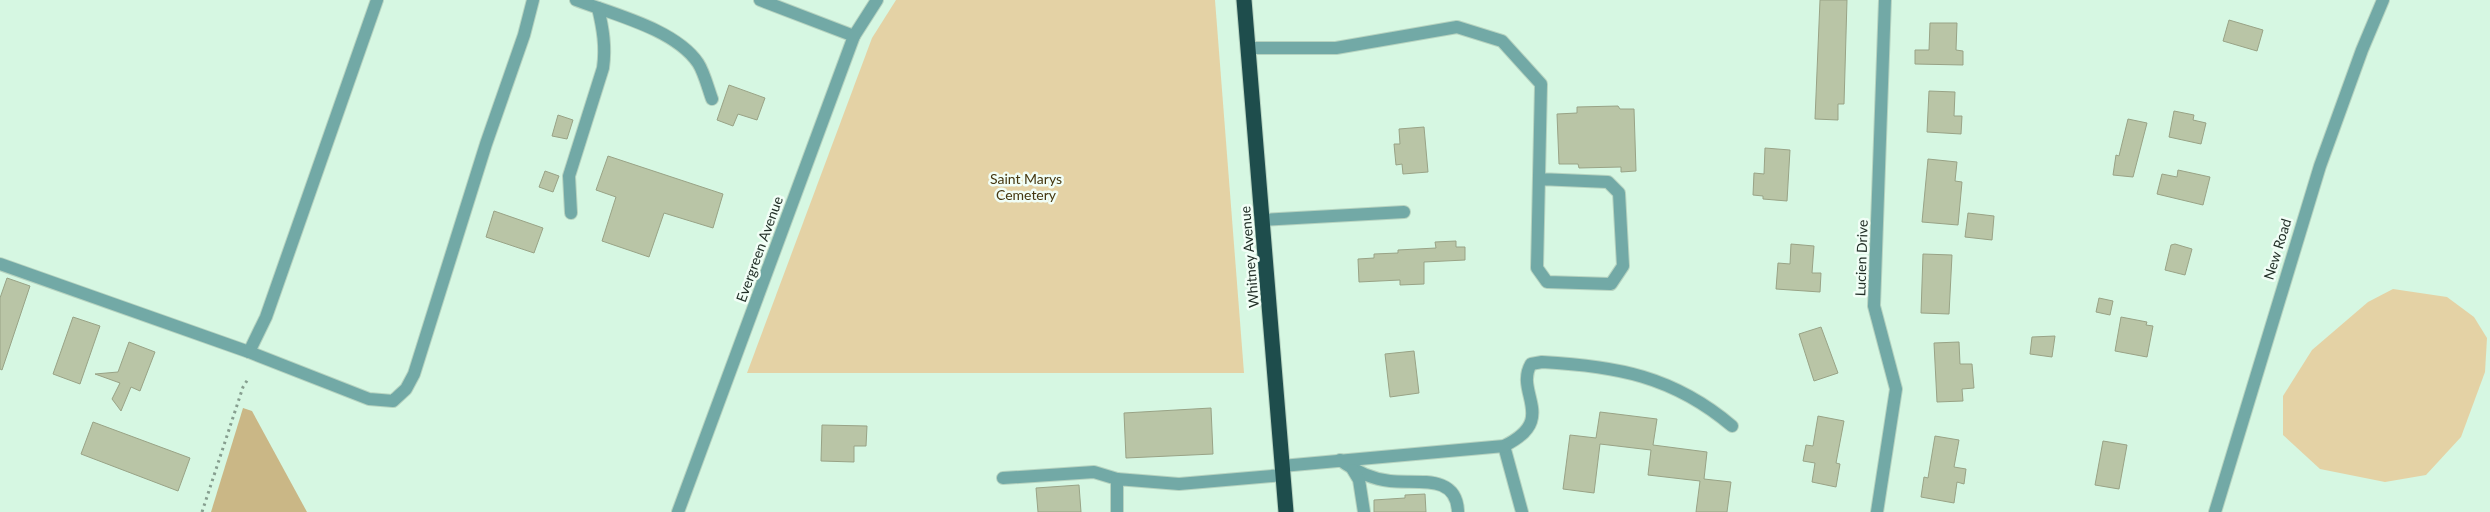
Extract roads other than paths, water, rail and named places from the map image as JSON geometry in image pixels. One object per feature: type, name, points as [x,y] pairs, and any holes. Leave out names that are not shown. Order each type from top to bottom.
[{"type":"highway","name":"Whitney Avenue","points":[[1244,0],[1286,512]]},
{"type":"street","points":[[249,352],[266,317],[378,0]]},
{"type":"street","points":[[0,264],[249,352],[369,399],[393,400],[406,389],[414,374],[484,153],[524,35],[533,0]]},
{"type":"street","points":[[576,0],[659,32],[681,47],[698,63],[712,98]]},
{"type":"street","points":[[760,0],[854,36]]},
{"type":"street","name":"Evergreen Avenue","points":[[678,512],[854,36],[877,0]]},
{"type":"street","name":"Lucien Drive","points":[[1876,512],[1896,389],[1874,306],[1885,0]]},
{"type":"street","name":"New Road","points":[[2215,512],[2320,166],[2362,50],[2383,0]]},
{"type":"street","points":[[571,212],[569,176],[605,55],[605,38],[598,8]]},
{"type":"street","points":[[1248,48],[1336,48],[1457,28],[1502,40],[1541,84],[1537,268],[1547,282],[1611,284],[1623,266],[1619,193],[1608,182],[1539,179]]},
{"type":"street","points":[[1262,220],[1404,212]]},
{"type":"street","points":[[1003,478],[1094,472],[1117,479],[1179,484],[1340,460],[1504,446],[1526,431],[1533,415],[1527,371],[1531,364],[1542,362],[1611,368],[1650,378],[1690,395],[1732,426]]},
{"type":"street","points":[[1504,446],[1522,512]]},
{"type":"street","points":[[1340,460],[1353,470],[1390,482],[1413,481],[1438,484],[1453,492],[1457,499],[1458,512]]},
{"type":"street","points":[[1353,470],[1359,480],[1364,512]]},
{"type":"street","points":[[1116,512],[1117,479]]},
{"type":"park label","name":"Saint Marys Cemetery","points":[[1026,186]]}]
